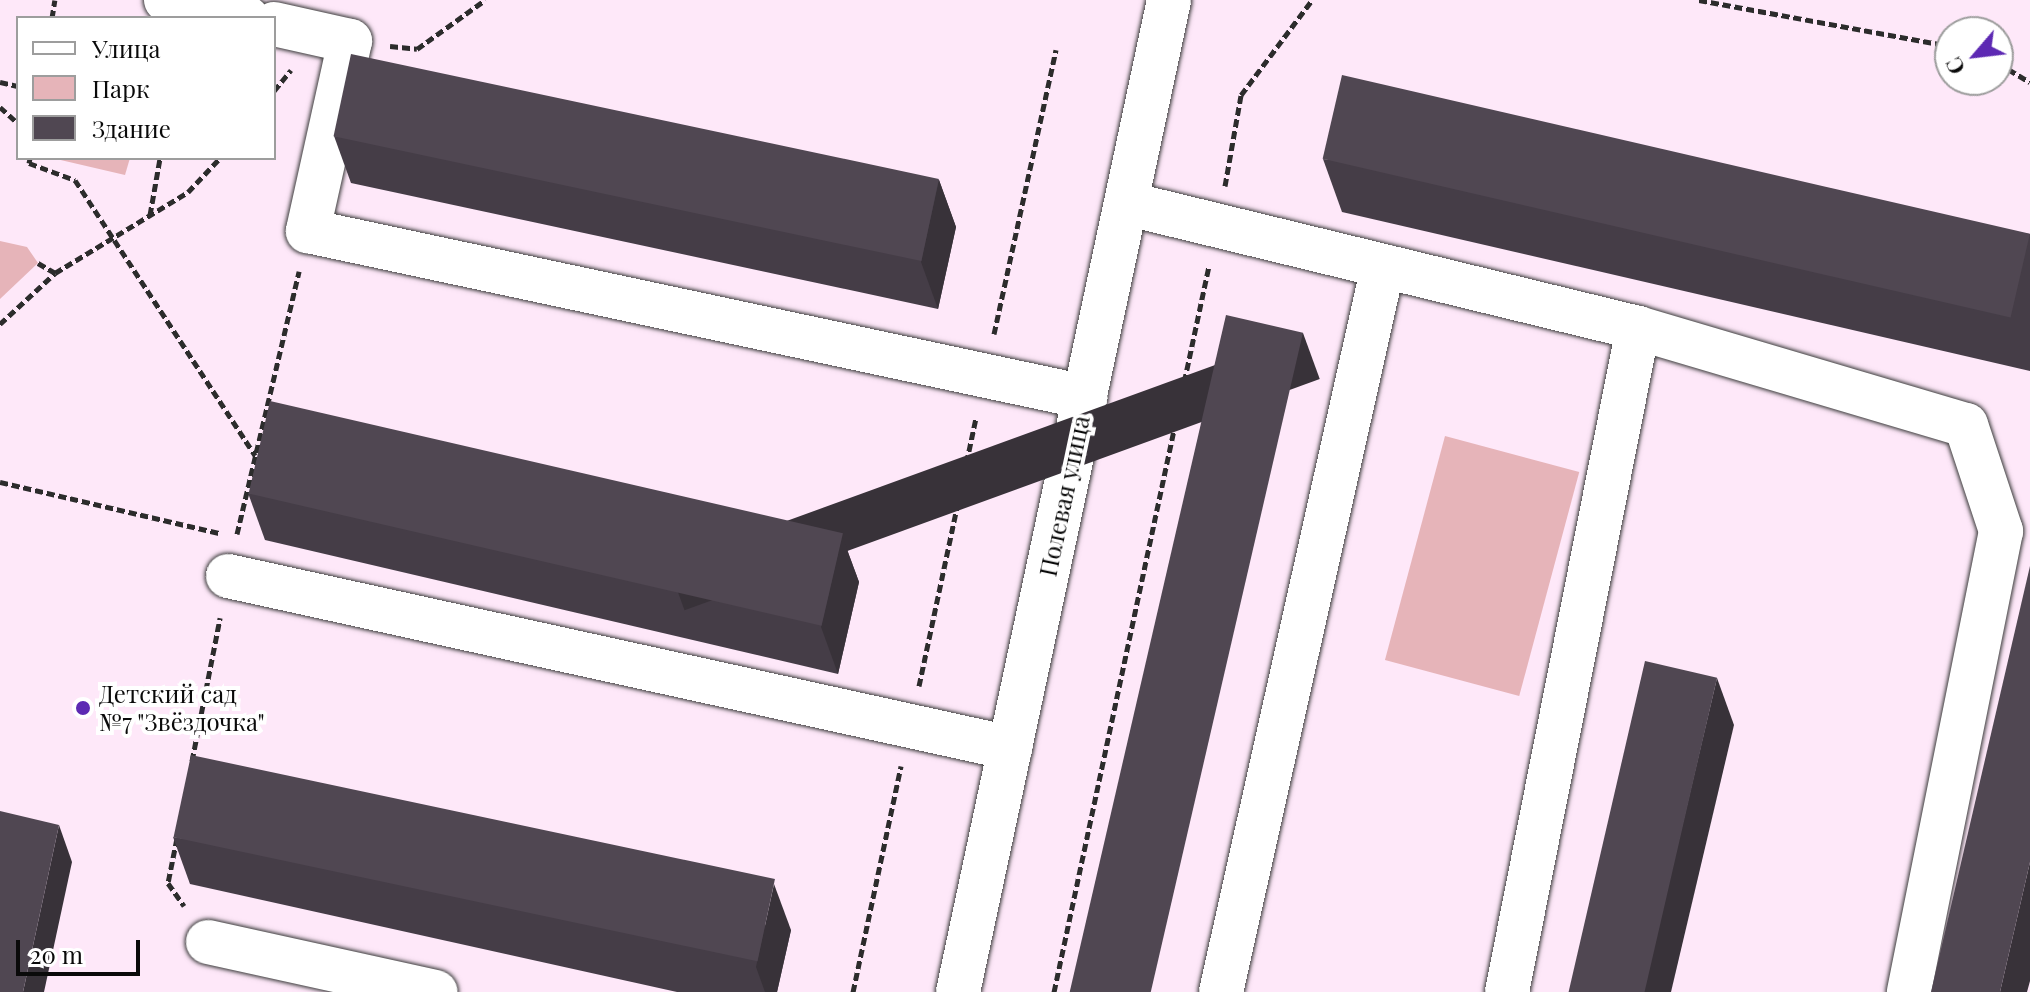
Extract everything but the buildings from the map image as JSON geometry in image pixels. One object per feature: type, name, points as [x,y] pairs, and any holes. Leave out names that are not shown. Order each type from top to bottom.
[{"type":"street","points":[[166,0],[238,16]]},
{"type":"street","name":"Полевая улица","points":[[958,992],[1129,204],[1169,0]]},
{"type":"street","points":[[276,24],[350,41],[308,231],[1085,397]]},
{"type":"street","points":[[1129,204],[1638,328],[1966,425],[2001,531],[1909,992]]},
{"type":"street","points":[[1221,992],[1383,266]]},
{"type":"street","points":[[1507,992],[1638,328]]},
{"type":"street","points":[[232,556],[910,726],[1010,748]]},
{"type":"street","points":[[208,942],[436,992]]},
{"type":"path","points":[[350,41],[417,49],[485,0]]},
{"type":"path","points":[[1054,992],[1218,225],[1241,95],[1312,0]]},
{"type":"path","points":[[1699,0],[1934,43]]},
{"type":"path","points":[[853,992],[1056,50]]},
{"type":"path","points":[[0,107],[16,121]]},
{"type":"path","points":[[30,160],[29,163],[75,180],[255,456]]},
{"type":"path","points":[[150,216],[160,160]]},
{"type":"path","points":[[0,324],[55,273],[188,192],[218,160]]},
{"type":"path","points":[[38,263],[55,273]]},
{"type":"path","points":[[0,482],[232,556]]},
{"type":"green space","points":[[61,160],[129,160],[125,175]]},
{"type":"green space","points":[[0,241],[27,247],[38,263],[0,299]]},
{"type":"green space","points":[[1445,436],[1579,472],[1519,696],[1385,660]]},
{"type":"place","name":"Детский сад №7 \"Звёздочка\"","points":[[83,708]]}]
